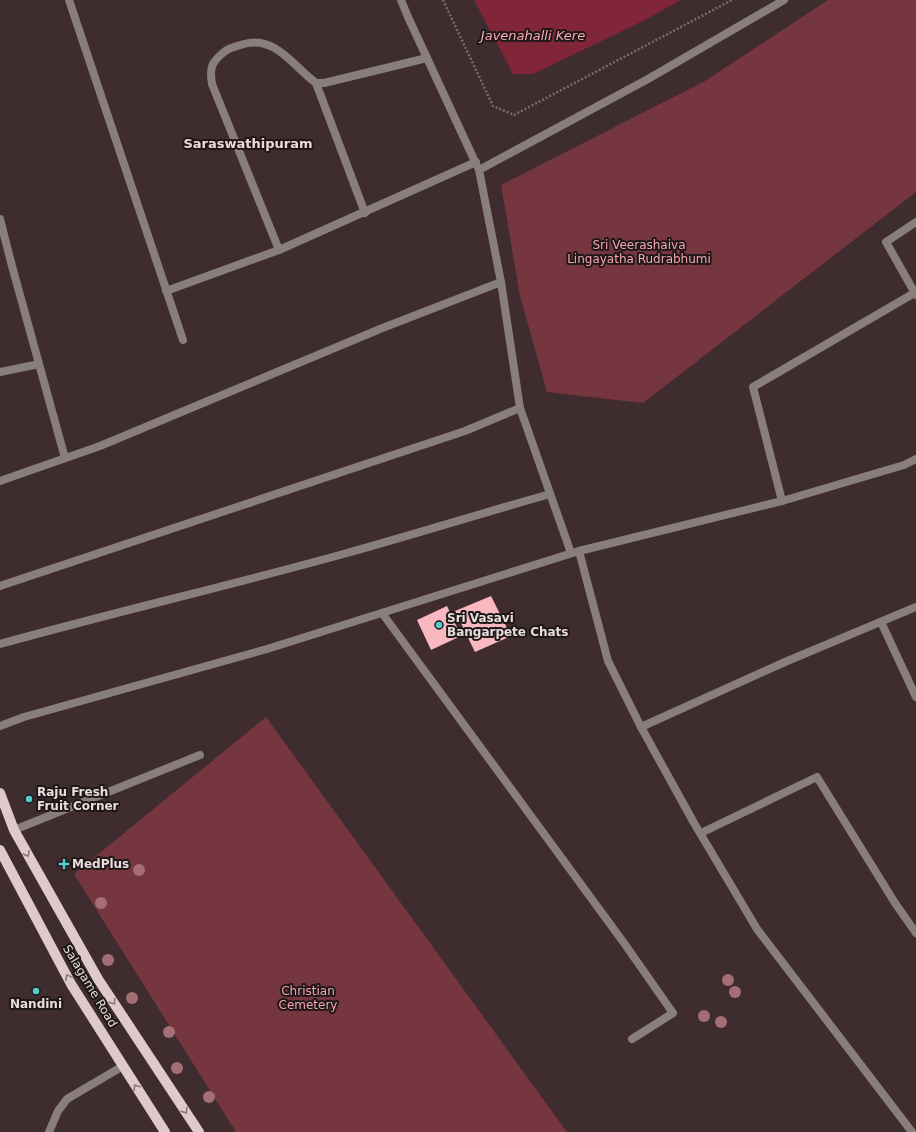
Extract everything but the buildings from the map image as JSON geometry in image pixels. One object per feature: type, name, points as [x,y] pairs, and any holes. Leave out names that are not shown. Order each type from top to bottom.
[{"type":"main road","points":[[1,799],[14,830],[98,979],[199,1132]]},
{"type":"main road","name":"Salagame Road","points":[[0,850],[72,984],[165,1132]]},
{"type":"street","points":[[69,0],[183,340]]},
{"type":"street","points":[[401,0],[478,166],[501,282],[520,408],[550,494],[575,552],[608,661],[641,727],[701,833],[758,929],[912,1132]]},
{"type":"street","points":[[166,291],[280,250],[478,166],[648,79],[784,0]]},
{"type":"street","points":[[280,250],[212,84],[210,72],[214,60],[230,48],[249,42],[263,42],[276,47],[316,83],[365,213]]},
{"type":"street","points":[[316,83],[324,83],[427,58]]},
{"type":"street","points":[[0,219],[65,458]]},
{"type":"street","points":[[782,501],[753,387],[916,293],[886,242],[916,222]]},
{"type":"street","points":[[0,481],[108,443],[380,329],[501,282]]},
{"type":"street","points":[[0,372],[39,364]]},
{"type":"street","points":[[0,586],[457,433],[520,408]]},
{"type":"street","points":[[0,726],[24,717],[267,649],[575,552],[782,501],[904,465],[916,458]]},
{"type":"street","points":[[0,644],[98,617],[174,599],[347,553],[550,494]]},
{"type":"street","points":[[641,727],[785,662],[916,607]]},
{"type":"street","points":[[382,613],[624,943],[673,1013],[632,1039]]},
{"type":"street","points":[[881,622],[916,697]]},
{"type":"street","points":[[14,830],[200,755]]},
{"type":"street","points":[[701,833],[817,777],[895,903],[916,933]]},
{"type":"street","points":[[49,1132],[58,1111],[67,1099],[123,1066]]},
{"type":"path","points":[[443,0],[493,106],[514,115],[732,0]]},
{"type":"green space","name":"Sri Veerashaiva Lingayatha Rudrabhumi","points":[[828,0],[916,0],[916,192],[643,403],[547,392],[520,296],[501,185],[705,81]]},
{"type":"green space","name":"Christian Cemetery","points":[[266,717],[567,1132],[236,1132],[74,874]]},
{"type":"water","name":"Javenahalli Kere","points":[[474,0],[681,0],[643,21],[533,74],[513,74]]},
{"type":"place","name":"Sri Vasavi Bangarpete Chats","points":[[439,625]]},
{"type":"place","name":"Raju Fresh Fruit Corner","points":[[29,799]]},
{"type":"place","name":"MedPlus","points":[[64,864]]},
{"type":"place","name":"Nandini","points":[[36,991]]},
{"type":"district","name":"Saraswathipuram","points":[[248,143]]}]
